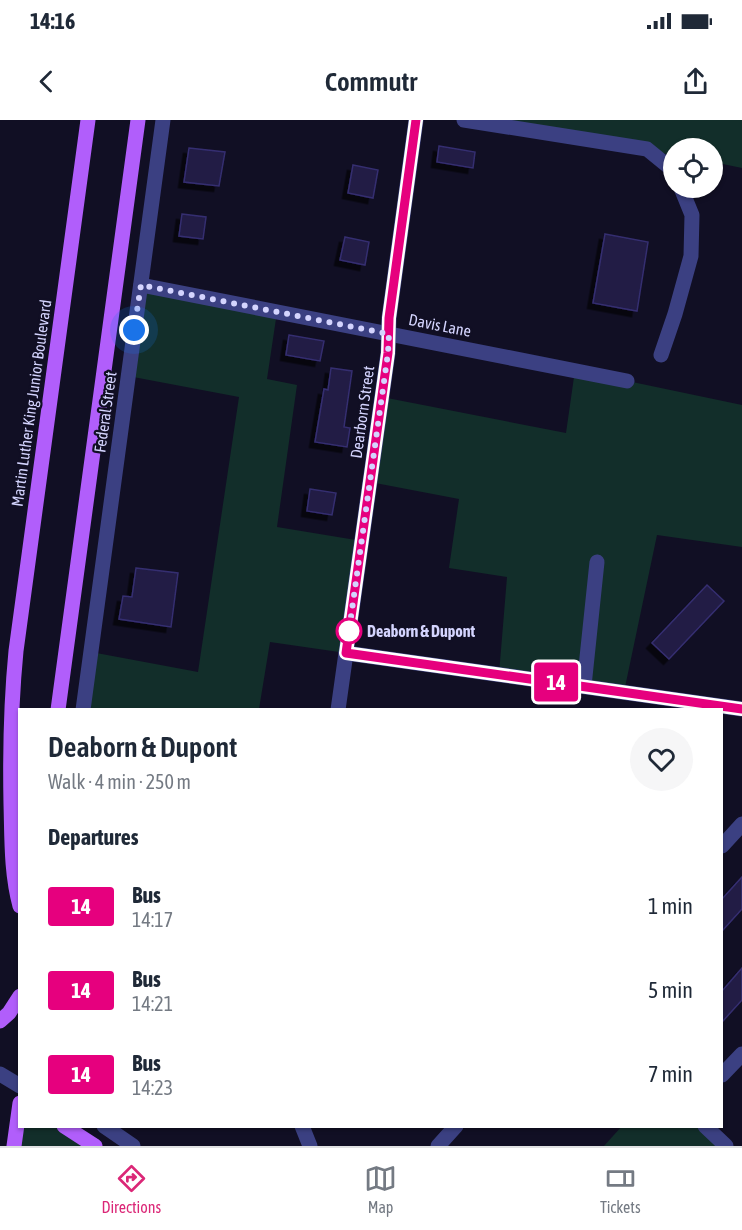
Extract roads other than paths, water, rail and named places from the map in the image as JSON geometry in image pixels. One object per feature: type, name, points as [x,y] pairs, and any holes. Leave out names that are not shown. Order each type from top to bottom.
[{"type":"main road","name":"Martin Luther King Junior Boulevard","points":[[18,897],[14,879],[12,847],[10,746],[14,675],[30,538],[88,120]]},
{"type":"main road","points":[[57,708],[138,120]]},
{"type":"main road","points":[[0,1021],[9,1013],[18,999]]},
{"type":"main road","points":[[14,1146],[18,1117]]},
{"type":"main road","points":[[67,1128],[95,1146]]},
{"type":"street","name":"Federal Street","points":[[83,708],[163,120]]},
{"type":"street","name":"Dearborn Street","points":[[338,708],[388,353],[389,318],[416,120]]},
{"type":"street","points":[[464,120],[647,149],[663,162]]},
{"type":"street","points":[[660,355],[675,314],[691,256],[693,215],[685,198]]},
{"type":"street","name":"Davis Lane","points":[[141,285],[627,381]]},
{"type":"street","points":[[584,686],[597,562]]},
{"type":"street","points":[[346,653],[742,709]]},
{"type":"street","points":[[723,845],[742,824]]},
{"type":"street","points":[[723,1075],[742,1054]]},
{"type":"street","points":[[0,1074],[18,1085]]},
{"type":"street","points":[[107,1128],[133,1146]]},
{"type":"street","points":[[303,1128],[310,1146]]},
{"type":"street","points":[[438,1146],[454,1128]]},
{"type":"street","points":[[707,1128],[726,1146]]},
{"type":"place","name":"Deaborn & Dupont","points":[[349,631]]}]
